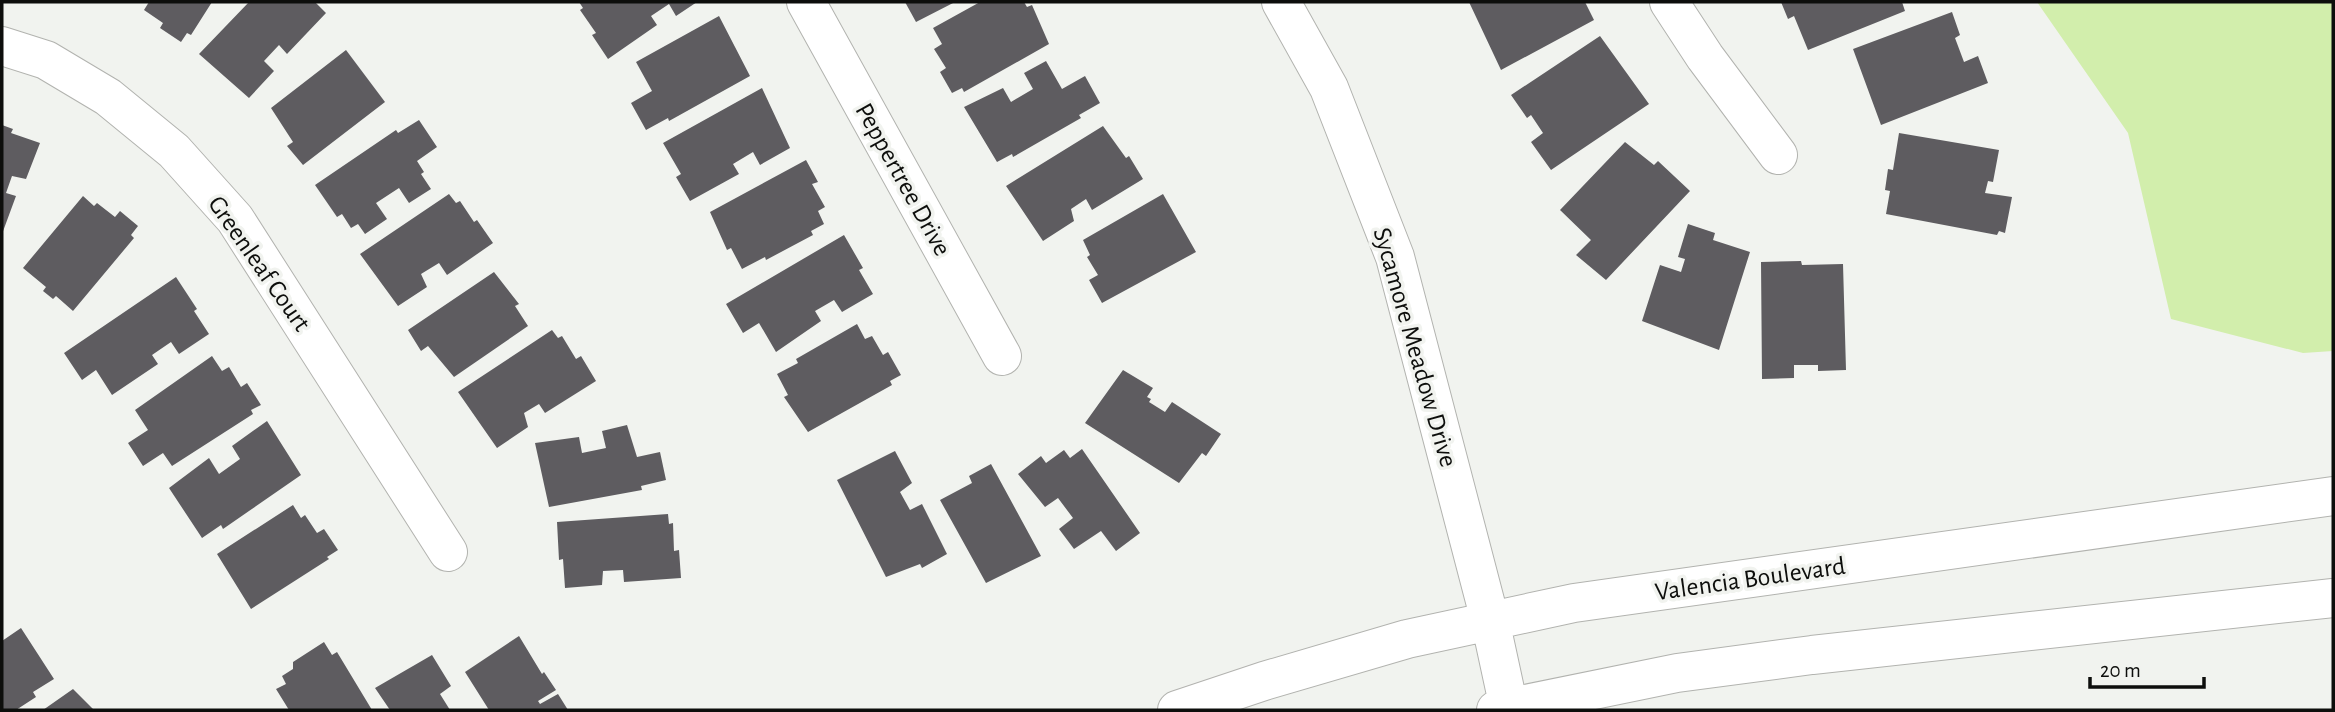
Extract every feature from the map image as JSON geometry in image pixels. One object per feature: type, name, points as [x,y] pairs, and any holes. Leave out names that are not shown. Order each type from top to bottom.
[{"type":"street","name":"Peppertree Drive","points":[[806,2],[1002,356]]},
{"type":"street","name":"Sycamore Meadow Drive","points":[[1281,2],[1329,88],[1395,257],[1490,620],[1503,709]]},
{"type":"street","points":[[1669,2],[1705,57],[1778,155]]},
{"type":"street","name":"Greenleaf Court","points":[[2,46],[46,60],[108,97],[174,151],[235,219],[448,552]]},
{"type":"street","name":"Valencia Boulevard","points":[[1177,710],[1355,654],[1490,620],[1574,603],[2333,496]]},
{"type":"street","points":[[1503,709],[1677,673],[1798,657],[2333,598]]},
{"type":"green space","points":[[2037,2],[2333,2],[2333,351],[2303,353],[2171,319],[2128,133]]},
{"type":"building","points":[[149,2],[212,2],[191,35],[187,33],[181,42],[160,28],[163,23],[144,10]]},
{"type":"building","points":[[249,2],[315,2],[326,13],[287,54],[279,45],[264,61],[274,71],[249,98],[199,54]]},
{"type":"building","points":[[579,2],[697,2],[676,16],[669,4],[651,16],[657,25],[608,59],[592,35],[596,33],[580,10],[583,8]]},
{"type":"building","points":[[905,2],[955,2],[916,22]]},
{"type":"building","points":[[980,2],[1024,2],[1027,7],[1032,5],[1049,44],[964,92],[962,88],[952,93],[940,72],[946,68],[934,49],[942,44],[933,28]]},
{"type":"building","points":[[1469,2],[1585,2],[1594,20],[1501,70]]},
{"type":"building","points":[[1781,2],[1902,2],[1905,11],[1808,50],[1794,16],[1788,19]]},
{"type":"building","points":[[1952,12],[1960,35],[1955,38],[1964,62],[1978,56],[1988,83],[1881,125],[1853,49]]},
{"type":"building","points":[[719,16],[750,76],[669,121],[668,118],[646,130],[631,103],[652,91],[636,62]]},
{"type":"building","points":[[1600,36],[1649,104],[1551,170],[1531,142],[1543,133],[1531,115],[1527,118],[1511,95]]},
{"type":"building","points":[[346,50],[385,102],[303,165],[287,146],[293,142],[271,108]]},
{"type":"building","points":[[1046,61],[1062,89],[1085,76],[1100,103],[1079,115],[1081,118],[1013,157],[1012,154],[997,162],[964,107],[1003,88],[1011,102],[1033,89],[1024,73]]},
{"type":"building","points":[[762,88],[790,148],[760,165],[753,152],[733,164],[739,174],[690,201],[676,177],[681,174],[663,143]]},
{"type":"building","points":[[419,120],[437,147],[417,161],[424,172],[421,174],[431,189],[409,203],[399,188],[376,203],[387,219],[365,234],[358,224],[351,228],[342,214],[337,217],[315,185],[396,130],[398,133]]},
{"type":"building","points":[[2,125],[13,129],[11,133],[40,143],[26,179],[12,176],[6,193],[16,196],[2,234]]},
{"type":"building","points":[[1103,126],[1126,158],[1129,156],[1143,179],[1092,210],[1086,199],[1071,209],[1074,221],[1043,241],[1006,186]]},
{"type":"building","points":[[1899,133],[1999,150],[1993,182],[1988,181],[1985,193],[2012,197],[2005,233],[1999,231],[1997,235],[1886,214],[1890,191],[1885,190],[1888,169],[1893,170]]},
{"type":"building","points":[[1625,142],[1654,165],[1658,161],[1690,191],[1606,280],[1576,255],[1591,240],[1560,210]]},
{"type":"building","points":[[806,160],[818,182],[812,184],[825,207],[818,211],[824,224],[811,231],[813,235],[766,260],[765,257],[742,269],[731,248],[727,250],[710,212]]},
{"type":"building","points":[[449,194],[456,203],[460,201],[493,243],[447,275],[439,263],[421,274],[427,287],[398,306],[360,254]]},
{"type":"building","points":[[1163,194],[1196,252],[1102,303],[1089,280],[1098,275],[1087,257],[1090,255],[1083,240]]},
{"type":"building","points":[[83,196],[94,206],[97,203],[115,217],[120,211],[138,226],[131,235],[134,238],[73,311],[56,296],[53,299],[43,291],[46,287],[23,268]]},
{"type":"building","points":[[1688,224],[1715,233],[1713,240],[1750,252],[1719,350],[1642,321],[1660,265],[1681,272],[1685,259],[1678,257]]},
{"type":"building","points":[[844,235],[863,268],[859,270],[873,294],[842,312],[834,300],[815,311],[821,321],[776,352],[759,323],[743,333],[726,304]]},
{"type":"building","points":[[1801,261],[1802,265],[1843,264],[1846,370],[1818,371],[1818,365],[1794,365],[1794,378],[1762,379],[1761,262]]},
{"type":"building","points":[[494,272],[519,304],[515,306],[528,326],[454,377],[428,346],[421,351],[408,330]]},
{"type":"building","points":[[176,277],[197,309],[194,311],[209,334],[179,354],[171,342],[152,355],[158,364],[112,395],[96,370],[82,380],[64,353]]},
{"type":"building","points":[[857,324],[865,339],[872,336],[883,355],[888,352],[901,375],[890,381],[892,385],[808,432],[784,397],[788,395],[777,374],[798,363],[796,359]]},
{"type":"building","points":[[552,330],[558,338],[562,336],[576,359],[581,356],[596,381],[545,413],[539,404],[524,413],[528,427],[497,448],[458,392]]},
{"type":"building","points":[[212,356],[222,371],[229,367],[241,387],[247,383],[261,405],[251,410],[253,414],[172,466],[163,453],[143,466],[128,443],[148,430],[135,410]]},
{"type":"building","points":[[1123,370],[1153,388],[1147,397],[1151,399],[1149,402],[1165,412],[1172,402],[1221,434],[1206,456],[1202,453],[1179,483],[1085,423]]},
{"type":"building","points":[[267,421],[301,475],[223,529],[221,525],[202,538],[169,488],[209,458],[219,474],[240,459],[232,446]]},
{"type":"building","points":[[627,425],[637,457],[660,452],[666,480],[641,486],[642,490],[549,507],[535,443],[579,437],[582,453],[606,448],[602,431]]},
{"type":"building","points":[[1082,449],[1140,533],[1116,551],[1101,531],[1074,549],[1059,529],[1073,518],[1058,498],[1045,507],[1018,474],[1041,456],[1046,463],[1064,450],[1070,458]]},
{"type":"building","points":[[895,451],[912,483],[900,492],[910,510],[922,504],[947,554],[922,568],[920,564],[886,577],[837,480]]},
{"type":"building","points":[[991,464],[1041,556],[986,583],[940,500],[972,483],[969,476]]},
{"type":"building","points":[[293,505],[301,518],[305,515],[317,533],[324,529],[338,550],[327,557],[329,559],[251,609],[217,554]]},
{"type":"building","points":[[668,514],[669,524],[673,523],[674,551],[679,550],[681,578],[624,582],[623,570],[603,571],[602,585],[565,588],[563,559],[559,560],[557,522]]},
{"type":"building","points":[[21,628],[54,679],[33,692],[36,697],[16,710],[2,710],[2,641]]},
{"type":"building","points":[[519,636],[542,674],[544,672],[556,690],[538,701],[540,704],[558,694],[568,710],[489,710],[465,672]]},
{"type":"building","points":[[324,642],[332,655],[337,652],[372,710],[289,710],[276,689],[286,684],[282,676],[293,669],[293,662]]},
{"type":"building","points":[[432,655],[451,686],[440,694],[450,710],[390,710],[375,688]]},
{"type":"building","points":[[73,689],[94,710],[43,710]]}]
